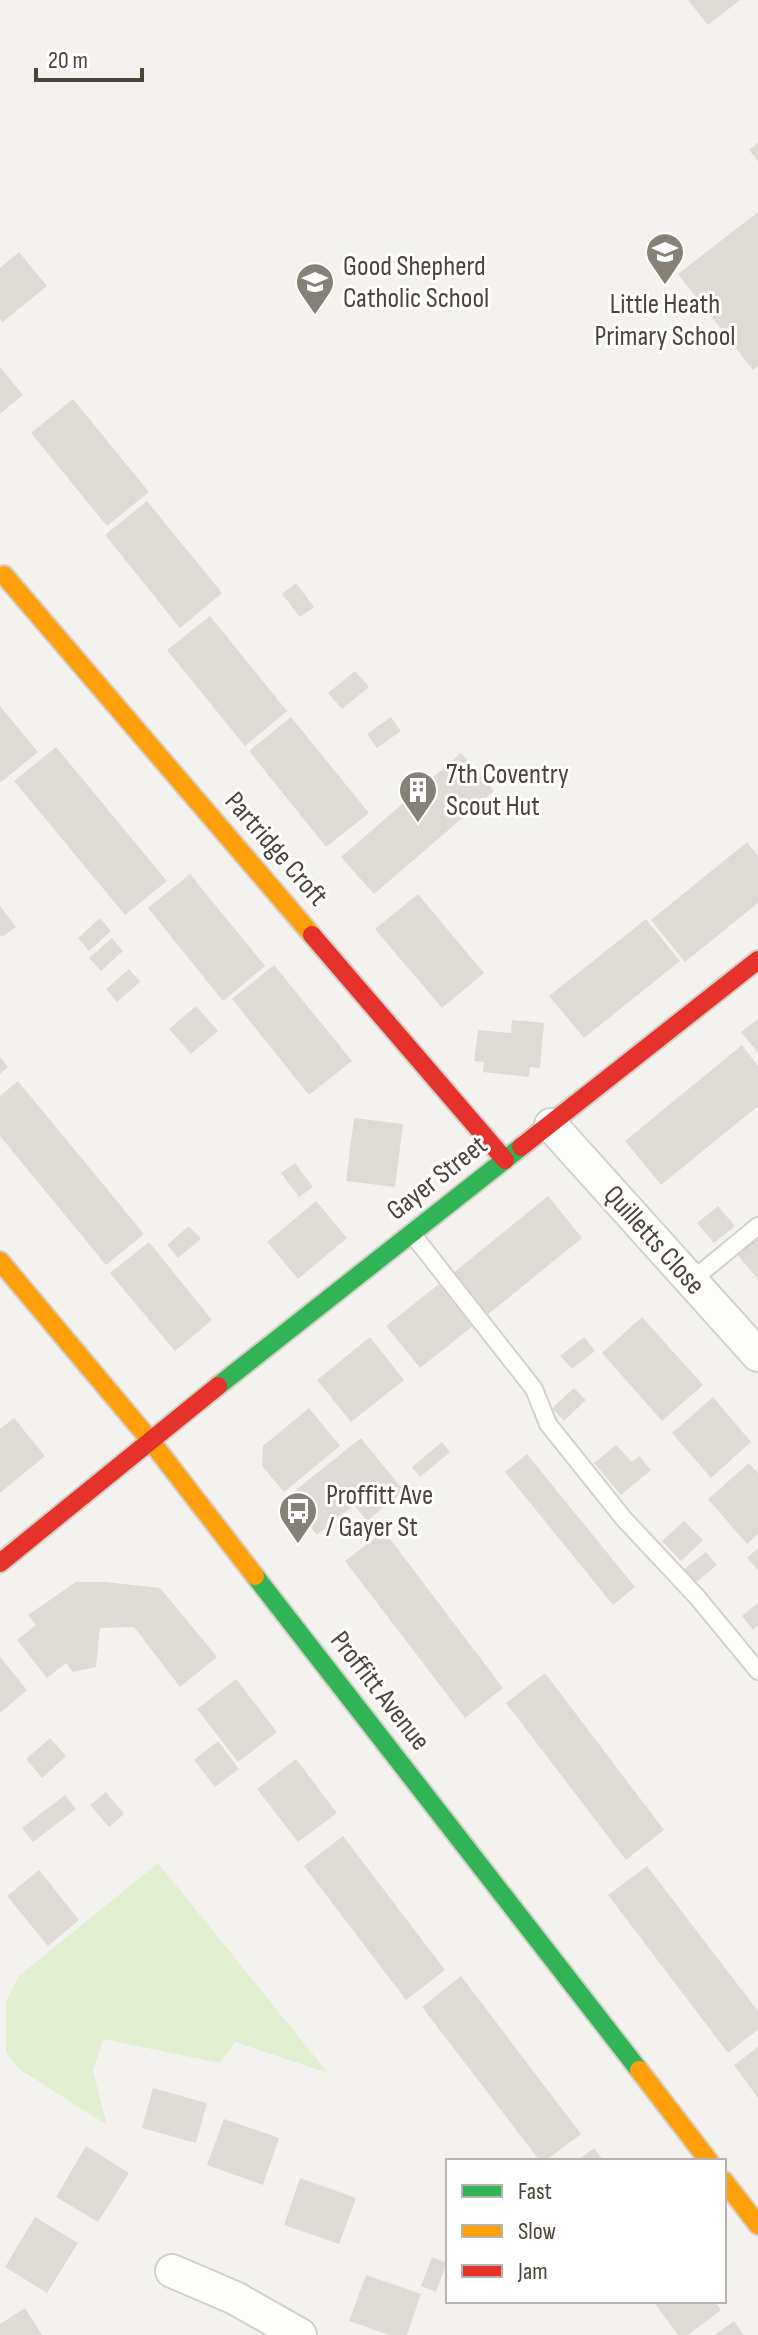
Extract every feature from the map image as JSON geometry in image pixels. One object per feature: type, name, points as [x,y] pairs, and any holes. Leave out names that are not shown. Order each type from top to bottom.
[{"type":"street","name":"Partridge Croft","points":[[4,575],[505,1160]]},
{"type":"street","name":"Gayer Street","points":[[0,1563],[150,1440],[758,960]]},
{"type":"street","name":"Quilletts Close","points":[[551,1125],[758,1355]]},
{"type":"street","name":"Proffitt Avenue","points":[[0,1261],[150,1440],[707,2159]]},
{"type":"street","points":[[726,2184],[758,2225]]},
{"type":"street","points":[[172,2271],[235,2298],[300,2335]]},
{"type":"lane","points":[[691,1281],[758,1226]]},
{"type":"lane","points":[[412,1233],[534,1389],[548,1424],[614,1507],[697,1597],[758,1671]]},
{"type":"lane","points":[[0,1291],[15,1279]]},
{"type":"green space","points":[[158,1863],[328,2073],[235,2042],[220,2063],[103,2039],[93,2071],[107,2125],[19,2069],[6,2052],[6,2001],[19,1976]]},
{"type":"building","points":[[688,0],[740,0],[708,25]]},
{"type":"building","points":[[758,143],[758,161],[749,150]]},
{"type":"building","points":[[758,212],[758,366],[753,370],[678,274]]},
{"type":"building","points":[[19,252],[47,286],[3,322],[0,319],[0,268]]},
{"type":"building","points":[[0,367],[23,395],[0,414]]},
{"type":"building","points":[[73,399],[149,492],[107,526],[31,433]]},
{"type":"building","points":[[147,501],[222,593],[180,628],[105,535]]},
{"type":"building","points":[[296,583],[314,607],[300,617],[282,594]]},
{"type":"building","points":[[210,616],[287,711],[245,746],[167,650]]},
{"type":"building","points":[[355,671],[369,687],[342,709],[328,693]]},
{"type":"building","points":[[0,706],[38,752],[0,783]]},
{"type":"building","points":[[291,717],[369,813],[326,847],[249,751]]},
{"type":"building","points":[[391,717],[401,731],[377,748],[367,734]]},
{"type":"building","points":[[56,747],[167,881],[125,915],[14,781]]},
{"type":"building","name":"7th Coventry Scout Hut","points":[[461,753],[494,791],[374,894],[341,857]]},
{"type":"building","points":[[747,842],[758,856],[758,903],[685,962],[651,920]]},
{"type":"building","points":[[190,874],[265,966],[223,1001],[148,908]]},
{"type":"building","points":[[418,894],[484,973],[442,1008],[375,929]]},
{"type":"building","points":[[0,906],[16,927],[2,937],[0,935]]},
{"type":"building","points":[[100,918],[111,931],[89,951],[78,938]]},
{"type":"building","points":[[646,919],[680,961],[584,1038],[549,996]]},
{"type":"building","points":[[112,938],[123,951],[101,971],[89,958]]},
{"type":"building","points":[[274,965],[352,1061],[309,1095],[232,999]]},
{"type":"building","points":[[129,969],[140,982],[117,1002],[106,989]]},
{"type":"building","points":[[196,1006],[218,1031],[191,1054],[169,1029]]},
{"type":"building","points":[[758,1019],[758,1053],[741,1032]]},
{"type":"building","points":[[512,1020],[544,1023],[540,1068],[530,1067],[529,1077],[483,1072],[484,1062],[474,1061],[478,1030],[511,1033]]},
{"type":"building","points":[[742,1045],[758,1066],[758,1106],[661,1185],[625,1141]]},
{"type":"building","points":[[0,1057],[8,1067],[0,1074]]},
{"type":"building","points":[[18,1081],[144,1234],[106,1265],[0,1136],[0,1096]]},
{"type":"building","points":[[354,1118],[403,1124],[395,1187],[346,1181]]},
{"type":"building","points":[[295,1163],[313,1187],[299,1197],[281,1173]]},
{"type":"building","points":[[548,1196],[582,1238],[486,1316],[452,1274]]},
{"type":"building","points":[[316,1201],[347,1238],[298,1279],[267,1242]]},
{"type":"building","points":[[718,1206],[735,1226],[714,1243],[697,1223]]},
{"type":"building","points":[[189,1226],[201,1239],[178,1258],[167,1245]]},
{"type":"building","points":[[758,1233],[758,1279],[735,1252]]},
{"type":"building","points":[[149,1242],[212,1320],[175,1351],[110,1273]]},
{"type":"building","points":[[439,1284],[473,1326],[420,1368],[386,1326]]},
{"type":"building","points":[[642,1317],[703,1385],[662,1421],[602,1353]]},
{"type":"building","points":[[370,1337],[404,1380],[351,1422],[317,1380]]},
{"type":"building","points":[[584,1337],[595,1351],[572,1369],[560,1356]]},
{"type":"building","points":[[574,1388],[586,1400],[564,1421],[552,1408]]},
{"type":"building","points":[[713,1397],[751,1442],[711,1478],[672,1433]]},
{"type":"building","points":[[309,1408],[340,1446],[284,1492],[262,1466],[263,1446]]},
{"type":"building","points":[[14,1418],[45,1456],[0,1493],[0,1429]]},
{"type":"building","points":[[361,1438],[404,1491],[367,1521],[354,1505],[317,1535],[287,1497]]},
{"type":"building","points":[[442,1442],[450,1452],[420,1477],[412,1467]]},
{"type":"building","points":[[616,1445],[632,1462],[639,1456],[651,1470],[621,1495],[594,1463]]},
{"type":"building","points":[[527,1454],[635,1587],[613,1605],[505,1472]]},
{"type":"building","points":[[749,1463],[758,1473],[758,1534],[747,1544],[708,1499]]},
{"type":"building","points":[[684,1521],[703,1540],[681,1561],[662,1541]]},
{"type":"building","points":[[384,1531],[503,1688],[465,1718],[345,1561]]},
{"type":"building","points":[[758,1548],[758,1570],[747,1558]]},
{"type":"building","points":[[706,1552],[717,1565],[694,1584],[683,1570]]},
{"type":"building","points":[[76,1582],[160,1588],[217,1657],[180,1687],[134,1627],[100,1628],[96,1667],[73,1672],[66,1663],[47,1678],[17,1640],[36,1625],[28,1615]]},
{"type":"building","points":[[758,1603],[758,1625],[753,1630],[742,1616]]},
{"type":"building","points":[[0,1657],[27,1690],[0,1713]]},
{"type":"building","points":[[545,1673],[664,1830],[626,1860],[506,1703]]},
{"type":"building","points":[[236,1679],[277,1732],[238,1762],[197,1709]]},
{"type":"building","points":[[50,1738],[66,1756],[42,1778],[26,1759]]},
{"type":"building","points":[[218,1741],[239,1769],[215,1787],[194,1760]]},
{"type":"building","points":[[296,1759],[337,1813],[298,1842],[257,1789]]},
{"type":"building","points":[[106,1792],[124,1814],[109,1827],[90,1805]]},
{"type":"building","points":[[65,1795],[76,1809],[33,1842],[22,1828]]},
{"type":"building","points":[[343,1836],[445,1970],[406,2000],[304,1866]]},
{"type":"building","points":[[647,1866],[758,2011],[758,2029],[728,2053],[608,1895]]},
{"type":"building","points":[[39,1870],[79,1920],[48,1946],[7,1896]]},
{"type":"building","points":[[461,1976],[581,2134],[548,2159],[538,2159],[422,2007]]},
{"type":"building","points":[[758,2047],[758,2098],[734,2065]]},
{"type":"building","points":[[153,2088],[207,2103],[196,2143],[142,2128]]},
{"type":"building","points":[[224,2119],[279,2138],[263,2185],[207,2165]]},
{"type":"building","points":[[86,2146],[129,2173],[98,2222],[56,2197]]},
{"type":"building","points":[[594,2148],[602,2159],[580,2159]]},
{"type":"building","points":[[300,2178],[356,2198],[339,2244],[284,2225]]},
{"type":"building","points":[[35,2217],[78,2243],[47,2293],[5,2267]]},
{"type":"building","points":[[432,2257],[446,2263],[436,2292],[421,2286]]},
{"type":"building","points":[[366,2275],[421,2294],[407,2335],[389,2335],[349,2321]]},
{"type":"building","points":[[654,2303],[716,2303],[721,2310],[688,2335],[678,2335]]},
{"type":"building","points":[[25,2308],[42,2335],[0,2335],[0,2324]]},
{"type":"building","points":[[734,2321],[744,2335],[715,2335]]},
{"type":"traffic: fast","points":[[218,1386],[521,1147]]},
{"type":"traffic: fast","points":[[255,1576],[639,2070]]},
{"type":"traffic: slow","points":[[4,575],[312,935]]},
{"type":"traffic: slow","points":[[0,1261],[150,1440],[255,1576]]},
{"type":"traffic: slow","points":[[639,2070],[707,2159]]},
{"type":"traffic: slow","points":[[726,2184],[758,2225]]},
{"type":"traffic: jam","points":[[312,935],[505,1160]]},
{"type":"traffic: jam","points":[[521,1147],[758,960]]},
{"type":"traffic: jam","points":[[0,1563],[218,1386]]},
{"type":"place","name":"Little Heath Primary School","points":[[665,286]]},
{"type":"place","name":"Good Shepherd Catholic School","points":[[315,316]]},
{"type":"place","name":"7th Coventry Scout Hut","points":[[418,824]]},
{"type":"place","name":"Proffitt Ave / Gayer St","points":[[298,1545]]}]
